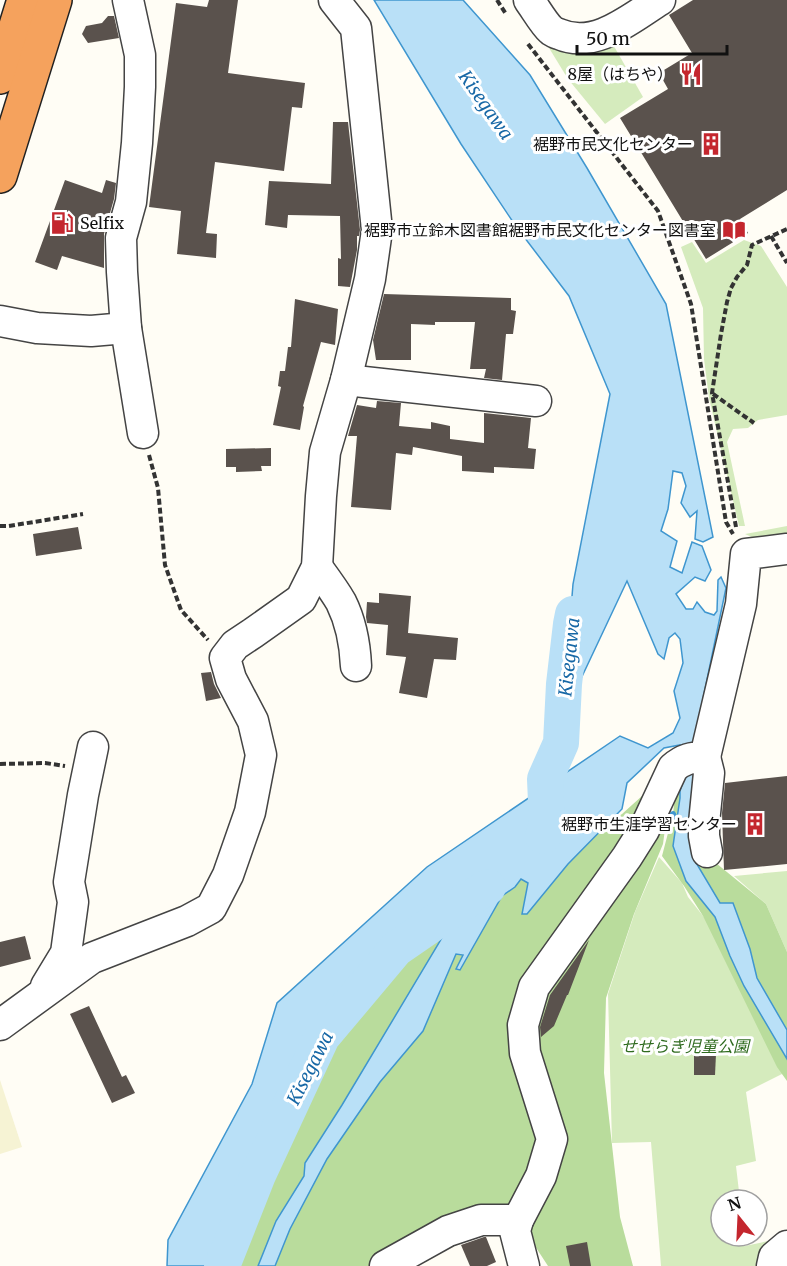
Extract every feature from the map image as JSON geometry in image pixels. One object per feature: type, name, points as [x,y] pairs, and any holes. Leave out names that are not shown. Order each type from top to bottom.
[{"type":"highway","points":[[0,77],[24,0]]},
{"type":"highway","points":[[0,176],[55,0]]},
{"type":"street","points":[[128,0],[140,55],[140,87],[131,202],[122,238],[122,272],[126,328],[143,433]]},
{"type":"street","points":[[0,1025],[92,958],[187,921],[211,908],[228,875],[250,812],[261,755],[253,721],[231,679],[225,657],[235,645],[301,598],[317,567],[325,452],[346,380],[370,279],[377,230],[356,28],[334,0]]},
{"type":"street","points":[[520,10],[551,30],[572,39],[588,38],[610,31],[660,0]]},
{"type":"street","points":[[0,321],[37,328],[91,331],[126,328]]},
{"type":"street","points":[[346,380],[536,401]]},
{"type":"street","points":[[524,1266],[515,1231],[518,1220],[541,1176],[552,1140],[525,1053],[523,1024],[534,987],[627,857],[644,830],[674,768],[695,758],[741,604],[737,535],[787,549]]},
{"type":"street","points":[[317,567],[340,602],[350,623],[356,666]]},
{"type":"street","points":[[41,994],[66,953],[73,902],[69,882],[91,758]]},
{"type":"street","points":[[695,758],[709,773],[704,823],[707,852]]},
{"type":"street","points":[[385,1266],[448,1231],[481,1220],[518,1220]]},
{"type":"street","points":[[772,1266],[774,1257],[787,1246]]},
{"type":"path","points":[[497,0],[520,10]]},
{"type":"path","points":[[524,39],[658,211],[691,304],[726,522],[737,535]]},
{"type":"path","points":[[737,535],[712,393],[721,334],[731,288],[747,265],[752,245],[787,229]]},
{"type":"path","points":[[771,236],[787,263]]},
{"type":"path","points":[[712,393],[754,423]]},
{"type":"path","points":[[143,433],[159,488],[165,565],[181,610],[225,657]]},
{"type":"path","points":[[0,526],[83,514]]},
{"type":"path","points":[[0,764],[45,763],[91,758]]},
{"type":"shaded area","points":[[0,1080],[22,1147],[0,1154]]},
{"type":"green space","points":[[611,41],[643,97],[605,124],[568,79],[546,43]]},
{"type":"green space","points":[[744,240],[761,246],[787,287],[787,415],[758,420],[748,428],[733,429],[727,442],[745,526],[739,526],[709,398],[704,359],[703,308],[681,247],[692,242],[706,263]]},
{"type":"green space","points":[[787,526],[787,534],[754,538],[745,534]]},
{"type":"green space","points":[[673,768],[663,844],[634,914],[606,998],[604,1073],[620,1217],[633,1266],[548,1266],[518,1220],[386,1266],[217,1266],[238,1226],[283,1103],[362,989],[418,933],[455,918],[622,814]]},
{"type":"green space","points":[[677,778],[704,779],[711,859],[766,904],[787,952],[787,1081],[777,1067],[703,916],[662,856],[673,814]]},
{"type":"green space","name":"せせらぎ児童公園","points":[[659,857],[682,883],[688,897],[715,931],[786,1072],[746,1092],[756,1161],[736,1166],[739,1188],[709,1188],[709,1248],[769,1248],[769,1241],[773,1240],[764,1266],[661,1266],[651,1142],[612,1143],[608,994],[635,912]]},
{"type":"green space","points":[[787,871],[787,952],[766,904],[734,876]]},
{"type":"water","points":[[374,0],[463,0],[530,75],[666,304],[713,537],[703,542],[695,539],[697,511],[690,517],[681,503],[686,486],[682,473],[673,471],[668,509],[661,531],[677,541],[670,567],[682,573],[692,542],[702,546],[711,570],[705,581],[695,577],[676,594],[686,609],[693,609],[697,602],[705,612],[714,615],[717,611],[718,580],[721,577],[726,588],[694,742],[698,770],[691,841],[695,861],[720,903],[733,903],[750,949],[757,978],[787,1030],[787,1059],[744,986],[715,917],[686,881],[673,846],[680,791],[685,775],[680,745],[664,748],[627,783],[622,809],[568,864],[527,914],[522,914],[528,883],[521,879],[515,887],[502,896],[460,970],[456,969],[463,955],[456,954],[423,1031],[380,1082],[327,1159],[290,1229],[275,1266],[258,1266],[276,1221],[304,1176],[305,1163],[461,906],[405,935],[271,1120],[210,1266],[167,1266],[168,1240],[252,1084],[277,1003],[427,867],[620,736],[648,748],[673,733],[680,718],[674,691],[683,663],[680,639],[675,633],[669,638],[664,659],[658,654],[627,581],[562,719],[573,584],[610,394],[569,296],[515,225],[461,144]]},
{"type":"building","points":[[209,0],[238,0],[228,73],[305,83],[302,108],[292,107],[284,171],[215,162],[206,233],[217,234],[216,258],[177,254],[181,211],[149,207],[176,3],[207,7]]},
{"type":"building","name":"裾野市民文化センター","points":[[693,0],[787,0],[787,190],[740,219],[748,233],[706,259],[620,118],[668,89],[659,73],[692,53],[669,15]]},
{"type":"building","points":[[108,16],[114,16],[119,38],[88,43],[82,34],[86,26],[102,23]]},
{"type":"building","points":[[333,122],[348,122],[360,230],[357,236],[357,250],[350,287],[338,286],[338,258],[341,259],[340,216],[288,215],[287,228],[265,225],[269,181],[331,184]]},
{"type":"building","points":[[65,180],[102,193],[106,180],[116,183],[104,234],[104,268],[62,256],[57,270],[35,262]]},
{"type":"building","points":[[384,294],[511,298],[511,310],[516,311],[513,334],[506,334],[502,380],[484,378],[486,369],[470,369],[475,322],[411,324],[411,360],[376,360],[373,340]]},
{"type":"building","points":[[295,299],[338,309],[335,345],[321,342],[303,406],[300,430],[273,425],[281,387],[278,386],[280,371],[285,371],[288,347],[291,347]]},
{"type":"building","points":[[377,401],[401,403],[399,426],[431,429],[431,422],[450,426],[450,439],[484,443],[484,413],[531,418],[528,448],[536,449],[534,469],[494,467],[494,473],[462,471],[462,456],[413,447],[412,455],[396,453],[391,510],[351,507],[357,436],[348,436],[357,405],[376,408]]},
{"type":"building","points":[[271,448],[271,466],[261,466],[262,471],[236,472],[236,467],[226,467],[226,449]]},
{"type":"building","points":[[78,527],[82,549],[36,556],[33,534]]},
{"type":"building","points":[[379,593],[411,596],[408,633],[458,638],[456,660],[434,659],[427,698],[399,693],[406,657],[386,655],[388,625],[367,623],[367,602],[379,603]]},
{"type":"building","points":[[211,672],[221,698],[206,701],[201,673]]},
{"type":"building","name":"裾野市生涯学習センター","points":[[787,776],[787,864],[724,870],[722,813],[725,783]]},
{"type":"building","points":[[25,936],[31,959],[0,967],[0,942]]},
{"type":"building","points":[[589,940],[554,1026],[541,1037],[540,1027],[550,995]]},
{"type":"building","points":[[89,1006],[122,1077],[126,1075],[135,1093],[112,1103],[70,1014]]},
{"type":"building","points":[[694,1054],[716,1054],[715,1075],[694,1075]]},
{"type":"building","points":[[486,1237],[496,1262],[487,1266],[470,1266],[461,1245]]},
{"type":"building","points":[[587,1242],[591,1266],[570,1266],[566,1246]]},
{"type":"waterway","name":"Kisegawa","points":[[543,836],[547,825],[545,779],[561,743],[564,684],[573,614]]},
{"type":"waterway","points":[[679,830],[673,814],[679,830]]},
{"type":"waterway","name":"Kisegawa","points":[[222,1266],[258,1175],[322,1037],[396,949],[488,887]]},
{"type":"place","name":"8屋（はちや）","points":[[691,74]]},
{"type":"place","name":"裾野市民文化センター","points":[[711,144]]},
{"type":"place","name":"Selfix","points":[[62,223]]},
{"type":"place","name":"裾野市立鈴木図書館裾野市民文化センター図書室","points":[[734,230]]},
{"type":"place","name":"裾野市生涯学習センター","points":[[755,824]]}]
